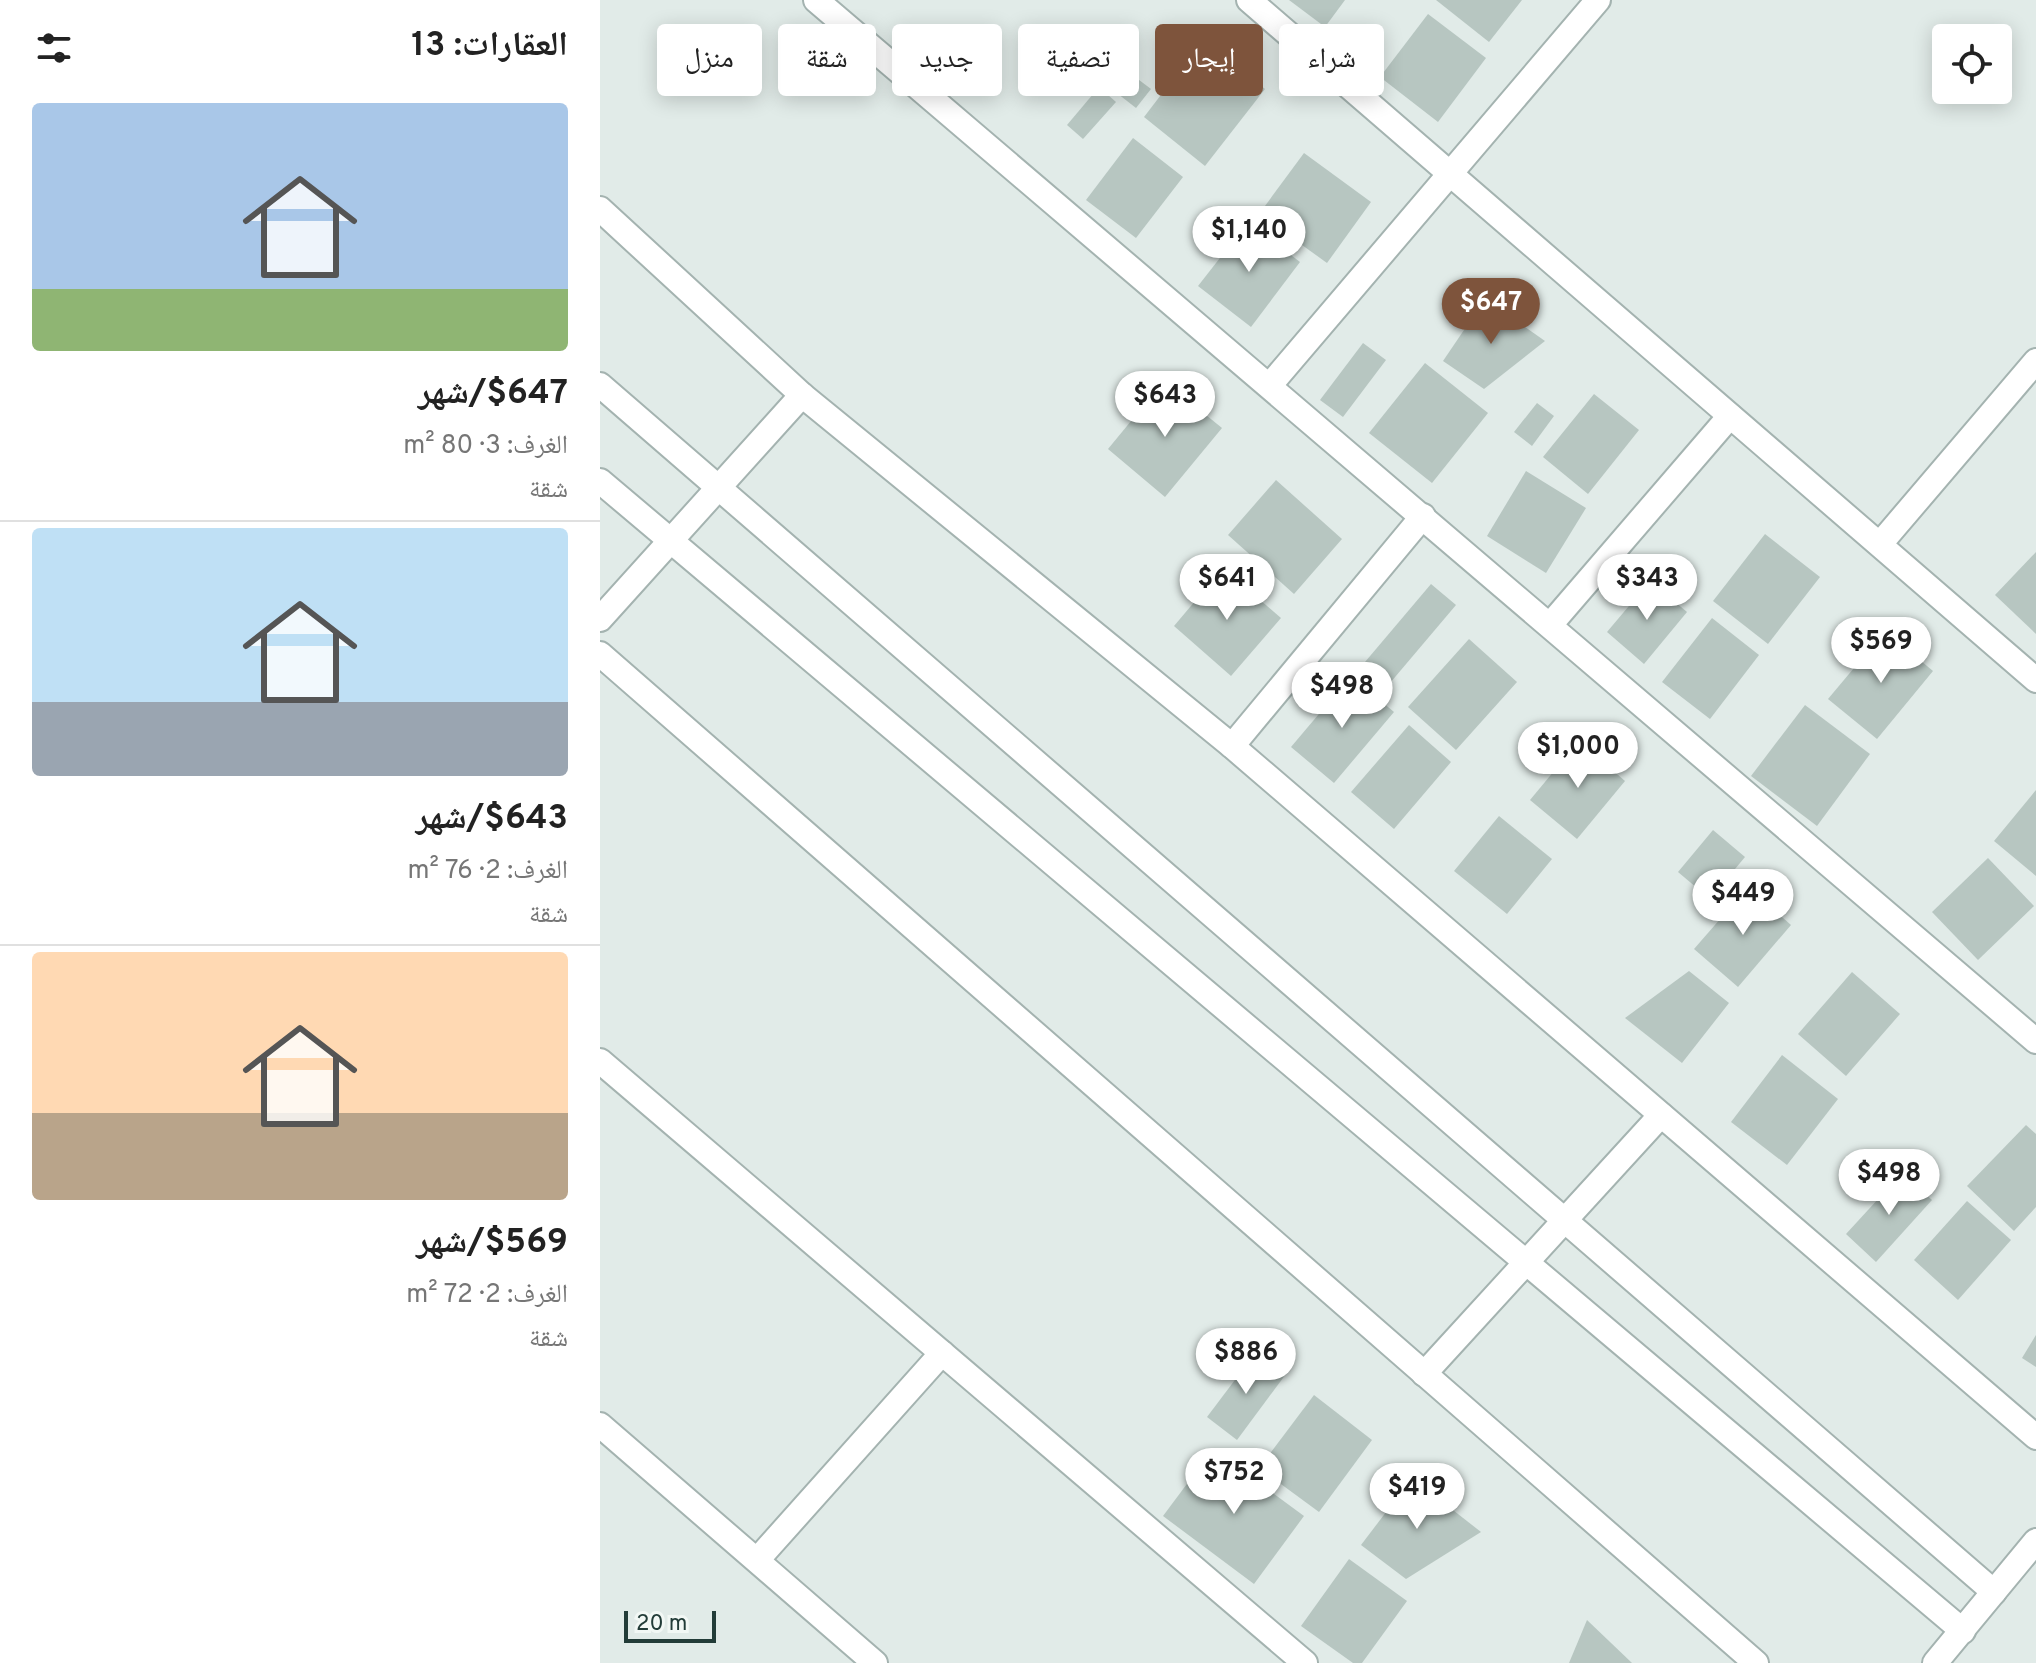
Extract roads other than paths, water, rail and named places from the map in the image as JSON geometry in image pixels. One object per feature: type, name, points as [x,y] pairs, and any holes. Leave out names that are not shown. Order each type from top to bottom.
[{"type":"street","points":[[816,0],[2036,1041]]},
{"type":"street","points":[[1249,0],[2036,680]]},
{"type":"street","points":[[1270,385],[1598,0]]},
{"type":"street","points":[[600,209],[802,395],[1232,746],[2036,1437]]},
{"type":"street","points":[[1880,544],[2036,361]]},
{"type":"street","points":[[600,385],[1994,1592]]},
{"type":"street","points":[[600,619],[802,395]]},
{"type":"street","points":[[1550,625],[1730,416]]},
{"type":"street","points":[[600,481],[1963,1631]]},
{"type":"street","points":[[1232,746],[1423,516]]},
{"type":"street","points":[[600,654],[1756,1663]]},
{"type":"street","points":[[600,1061],[1305,1663]]},
{"type":"street","points":[[1424,1374],[1661,1115]]},
{"type":"street","points":[[758,1559],[942,1353]]},
{"type":"street","points":[[600,1425],[875,1663]]},
{"type":"street","points":[[1935,1663],[2036,1541]]}]
